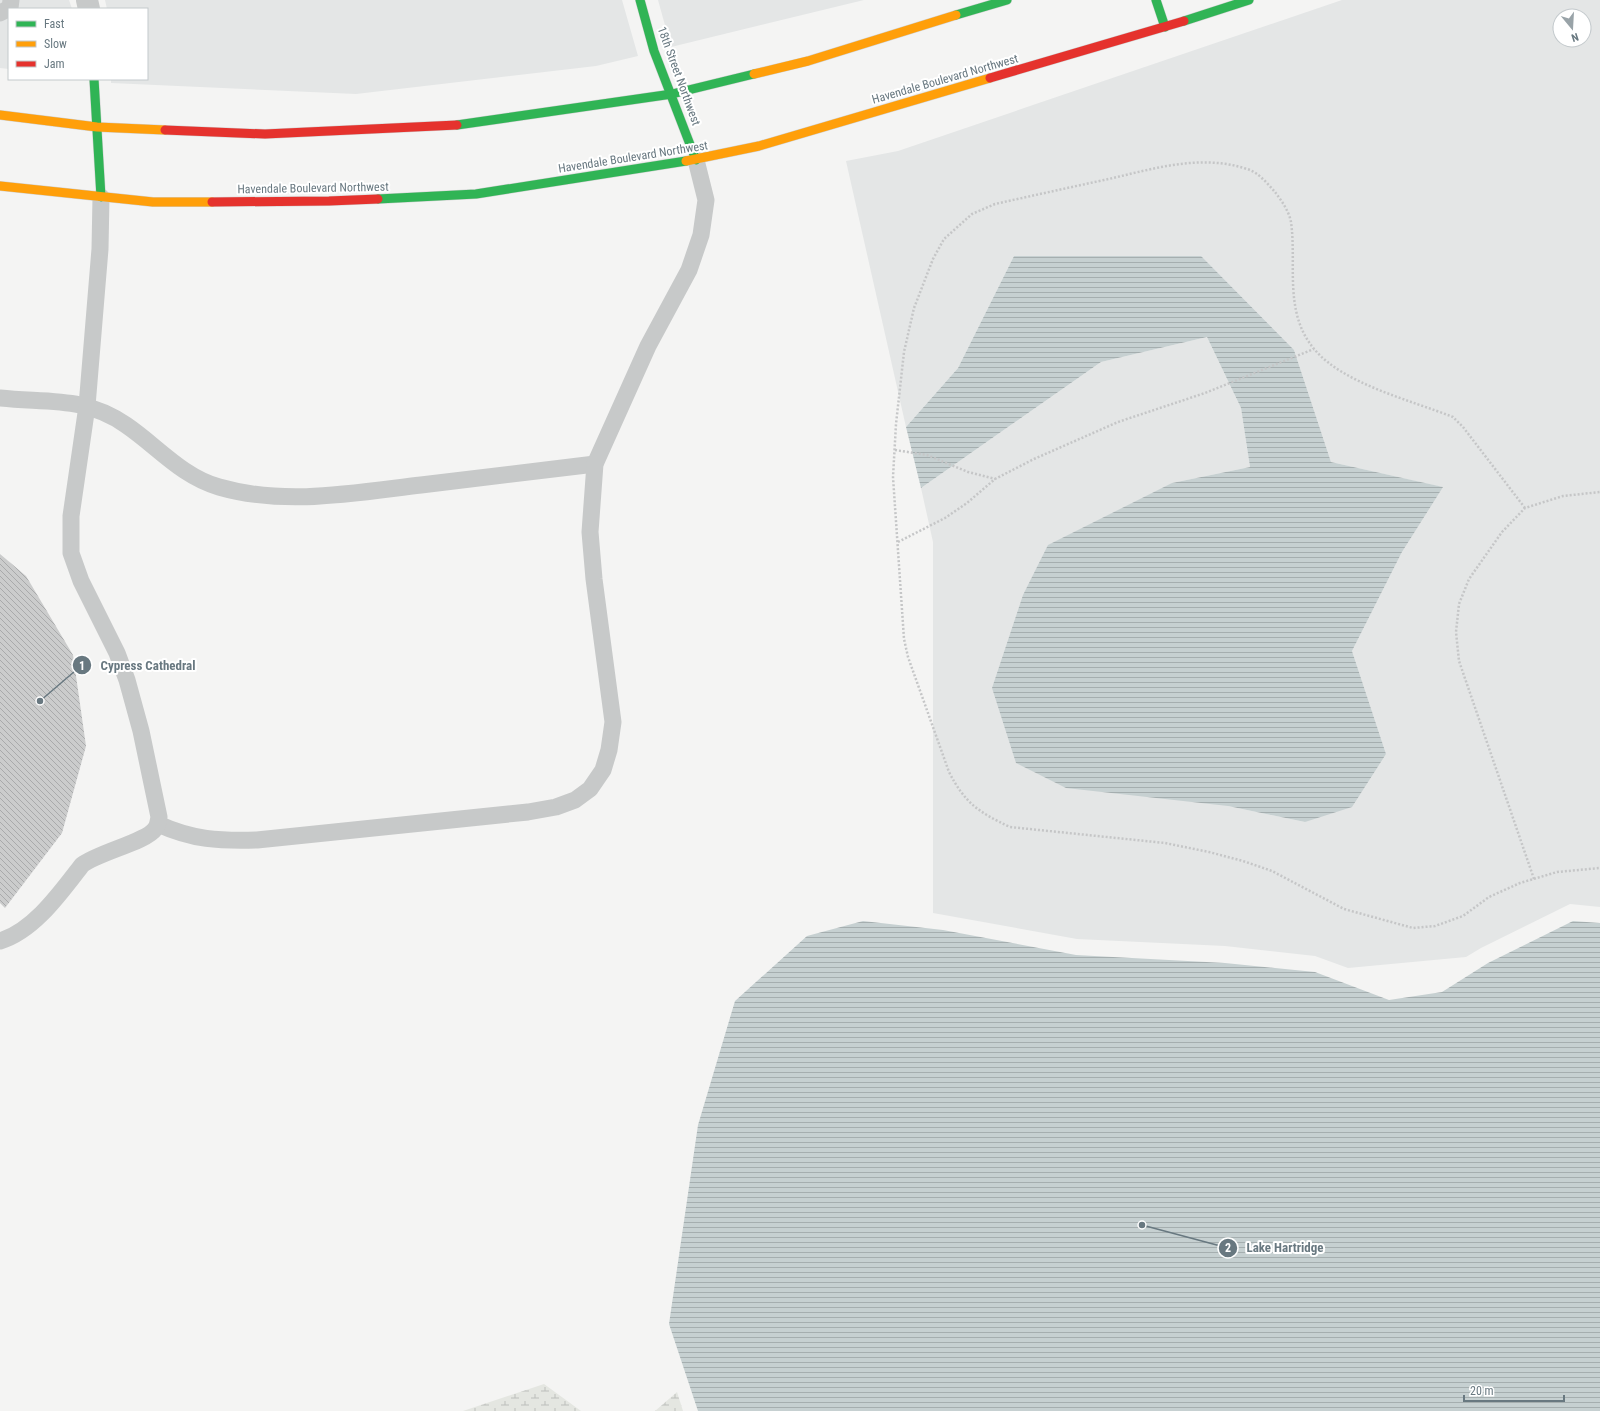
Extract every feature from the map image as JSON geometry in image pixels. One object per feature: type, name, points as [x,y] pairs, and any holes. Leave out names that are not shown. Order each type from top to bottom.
[{"type":"main road","name":"18th Street Northwest","points":[[640,0],[654,50],[696,160]]},
{"type":"main road","points":[[0,116],[98,127],[265,134],[446,128],[672,94],[808,61],[1007,0]]},
{"type":"main road","points":[[1156,0],[1165,27]]},
{"type":"main road","name":"Havendale Boulevard Northwest","points":[[0,186],[153,202],[322,201],[476,194],[696,160],[759,146],[1165,27],[1249,0]]},
{"type":"main road","points":[[94,80],[101,197]]},
{"type":"lane","points":[[158,824],[175,832],[199,839],[217,841],[257,840],[528,812],[556,807],[575,800],[590,789],[603,770],[609,750],[613,722],[594,579],[590,532],[595,464],[648,346],[689,270],[701,235],[706,200],[696,160]]},
{"type":"lane","points":[[0,941],[12,937],[30,926],[82,865],[92,858],[147,836],[155,830],[159,817],[141,731],[118,653],[81,581],[71,553],[71,516],[87,406],[100,249],[101,197]]},
{"type":"lane","points":[[0,398],[49,399],[87,406],[126,424],[195,479],[218,487],[255,496],[300,497],[355,493],[595,464]]},
{"type":"path","points":[[1525,508],[1462,427],[1452,417],[1353,378],[1335,368],[1314,349],[1296,314],[1292,291],[1291,220],[1282,201],[1263,179],[1248,169],[1217,162],[1199,161],[1162,167],[995,204],[972,214],[958,224],[944,239],[933,259],[914,308],[904,352],[893,477],[904,639],[908,657],[949,772],[958,789],[974,807],[990,818],[1010,827],[1165,843],[1243,861],[1272,871],[1344,909],[1414,928],[1435,926],[1463,916],[1489,897],[1520,883],[1557,872],[1600,868]]},
{"type":"path","points":[[898,542],[945,518],[967,504],[995,479],[1034,458],[1118,422],[1248,377],[1314,349]]},
{"type":"path","points":[[895,450],[927,455],[968,472],[995,479]]},
{"type":"path","points":[[1534,879],[1459,661],[1456,632],[1459,604],[1469,579],[1502,532],[1525,508],[1563,496],[1600,492]]},
{"type":"shaded area","points":[[0,0],[69,0],[72,8],[8,8],[8,69],[0,68]]},
{"type":"shaded area","points":[[105,0],[622,0],[638,56],[596,66],[356,94],[111,83],[111,80],[148,80],[148,8],[107,8]]},
{"type":"shaded area","points":[[658,0],[864,0],[671,47]]},
{"type":"shaded area","points":[[1342,0],[1600,0],[1600,907],[1570,904],[1481,948],[1466,957],[1348,968],[1315,956],[1225,946],[1077,939],[933,913],[933,542],[921,488],[1101,362],[1207,337],[1241,408],[1250,467],[1172,483],[1228,806],[1305,822],[1386,754],[1352,651],[1402,552],[1442,487],[1331,462],[1294,350],[1014,256],[958,368],[906,427],[846,161],[898,151]]},
{"type":"shaded area","points":[[1014,256],[1201,256],[1294,350],[1331,462],[1443,487],[1402,552],[1352,651],[1386,754],[1352,807],[1305,822],[1228,806],[1066,788],[1016,763],[992,688],[1023,595],[1048,545],[1172,483],[1250,467],[1241,408],[1207,337],[1101,362],[921,488],[906,427],[958,368]]},
{"type":"shaded area","points":[[863,921],[943,930],[1076,955],[1225,963],[1315,972],[1389,1000],[1442,992],[1488,963],[1573,921],[1600,923],[1600,1411],[698,1411],[669,1324],[698,1125],[735,1001],[807,936]]},
{"type":"green space","points":[[544,1384],[581,1411],[463,1411]]},
{"type":"green space","points":[[677,1392],[683,1411],[655,1411]]},
{"type":"building","points":[[0,554],[26,576],[73,655],[86,746],[62,833],[5,908],[0,903]]},
{"type":"traffic: fast","points":[[640,0],[654,51],[696,160]]},
{"type":"traffic: fast","points":[[956,15],[1007,0]]},
{"type":"traffic: fast","points":[[1156,0],[1165,27]]},
{"type":"traffic: fast","points":[[1184,21],[1249,0]]},
{"type":"traffic: fast","points":[[457,125],[672,94],[754,74]]},
{"type":"traffic: fast","points":[[94,80],[101,197]]},
{"type":"traffic: fast","points":[[378,199],[476,194],[686,161]]},
{"type":"traffic: slow","points":[[754,74],[808,61],[956,15]]},
{"type":"traffic: slow","points":[[686,161],[759,146],[990,78]]},
{"type":"traffic: slow","points":[[0,115],[97,127],[165,130]]},
{"type":"traffic: slow","points":[[0,186],[153,202],[212,202]]},
{"type":"traffic: jam","points":[[990,78],[1184,21]]},
{"type":"traffic: jam","points":[[165,130],[265,134],[457,125]]},
{"type":"traffic: jam","points":[[212,202],[378,199]]},
{"type":"place","name":"Cypress Cathedral","points":[[40,701]]},
{"type":"place","name":"Lake Hartridge","points":[[1142,1225]]}]
